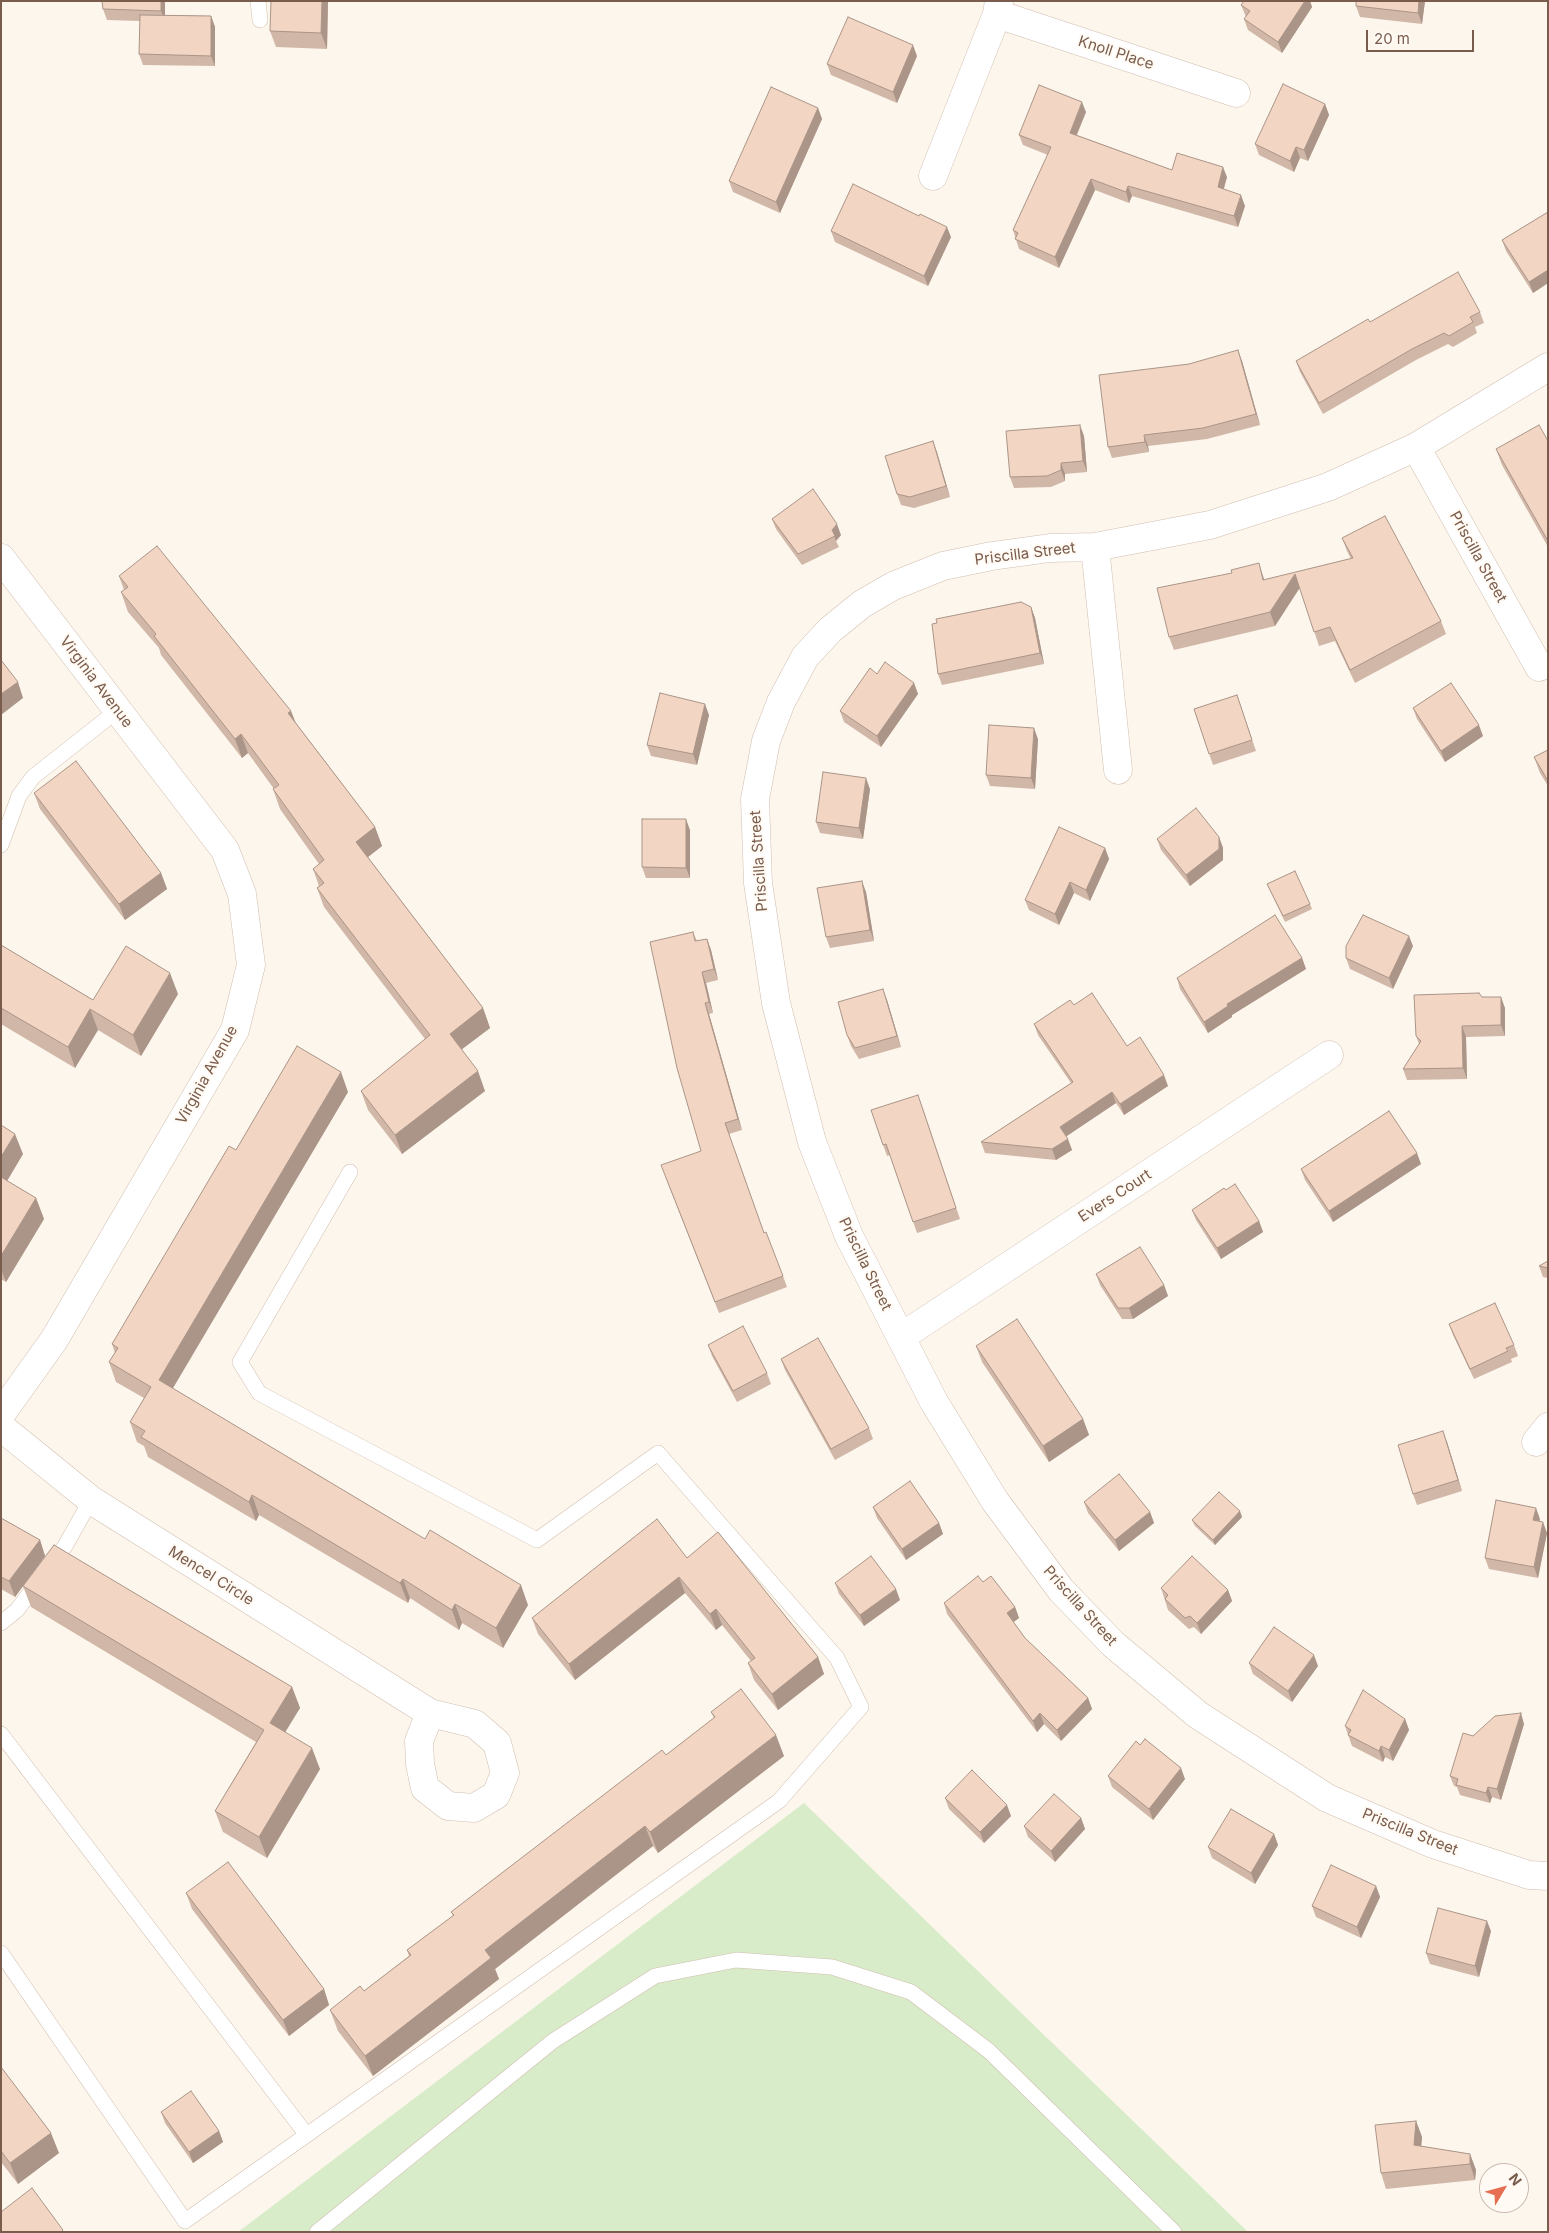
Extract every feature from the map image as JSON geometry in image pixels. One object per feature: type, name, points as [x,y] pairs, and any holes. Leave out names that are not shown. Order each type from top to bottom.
[{"type":"street","name":"Knoll Place","points":[[933,176],[998,7],[1236,93]]},
{"type":"street","name":"Priscilla Street","points":[[1548,367],[1416,447],[1328,486],[1210,524],[1095,547],[1050,548],[992,556],[943,566],[893,586],[862,604],[830,630],[805,657],[781,702],[766,741],[755,799],[758,883],[776,1003],[812,1142],[849,1236],[934,1402],[994,1501],[1061,1590],[1113,1644],[1198,1715],[1327,1798],[1433,1844],[1529,1875],[1548,1876]]},
{"type":"street","name":"Priscilla Street","points":[[1416,447],[1539,667]]},
{"type":"street","name":"Priscilla Street","points":[[1095,547],[1118,770]]},
{"type":"street","name":"Virginia Avenue","points":[[1,558],[225,850],[242,894],[250,966],[235,1030],[54,1340],[1,1414]]},
{"type":"street","name":"Evers Court","points":[[902,1337],[1329,1055]]},
{"type":"street","name":"Mencel Circle","points":[[1,1426],[91,1500],[430,1713]]},
{"type":"lane","points":[[258,1],[260,20]]},
{"type":"lane","points":[[1,845],[19,796],[33,777],[118,710]]},
{"type":"lane","points":[[1,1953],[185,2221],[779,1801],[861,1707],[837,1658],[658,1453],[538,1540],[259,1393],[240,1362],[350,1172]]},
{"type":"lane","points":[[1,1623],[17,1610],[65,1546],[91,1500]]},
{"type":"lane","points":[[1,1734],[306,2134]]},
{"type":"lane","points":[[317,2232],[552,2041],[655,1976],[736,1960],[832,1967],[911,1992],[989,2051],[1174,2232]]},
{"type":"green space","points":[[804,1803],[1248,2232],[238,2232]]},
{"type":"building","points":[[102,1],[161,1],[161,11],[103,9]]},
{"type":"building","points":[[271,1],[322,1],[321,33],[270,31]]},
{"type":"building","points":[[1244,1],[1305,1],[1278,42],[1244,19],[1250,11],[1241,5]]},
{"type":"building","points":[[1356,1],[1419,1],[1418,13],[1356,6]]},
{"type":"building","points":[[140,15],[211,16],[211,56],[139,54]]},
{"type":"building","points":[[848,17],[913,45],[893,92],[827,64]]},
{"type":"building","points":[[1283,84],[1325,104],[1304,150],[1296,147],[1290,161],[1255,144]]},
{"type":"building","points":[[1039,85],[1082,102],[1070,133],[1172,170],[1177,153],[1223,167],[1218,187],[1241,195],[1234,216],[1128,186],[1126,192],[1091,179],[1055,257],[1015,239],[1018,233],[1013,230],[1051,147],[1019,135]]},
{"type":"building","points":[[771,87],[818,108],[776,202],[729,181]]},
{"type":"building","points":[[853,184],[919,216],[920,214],[947,227],[924,276],[831,231]]},
{"type":"building","points":[[1548,212],[1548,270],[1529,282],[1502,240]]},
{"type":"building","points":[[1458,272],[1480,312],[1470,317],[1473,322],[1449,336],[1444,333],[1412,349],[1319,403],[1296,361],[1368,319],[1370,322]]},
{"type":"building","points":[[1238,350],[1256,414],[1203,428],[1144,435],[1145,442],[1108,447],[1099,375],[1189,364]]},
{"type":"building","points":[[1080,425],[1083,461],[1061,463],[1061,470],[1047,476],[1010,477],[1006,431]]},
{"type":"building","points":[[1539,425],[1548,441],[1548,541],[1496,449]]},
{"type":"building","points":[[933,441],[946,486],[910,497],[897,494],[885,456]]},
{"type":"building","points":[[813,489],[837,524],[832,530],[835,536],[798,554],[772,519]]},
{"type":"building","points":[[1385,516],[1441,621],[1350,670],[1330,627],[1314,632],[1295,574],[1270,612],[1169,637],[1157,588],[1232,573],[1231,570],[1259,563],[1263,580],[1353,558],[1342,538]]},
{"type":"building","points":[[157,546],[291,711],[288,713],[375,827],[356,842],[483,1008],[450,1034],[478,1071],[395,1135],[361,1091],[430,1035],[317,888],[324,883],[313,869],[324,860],[273,789],[279,785],[241,734],[235,739],[154,636],[156,634],[121,592],[128,587],[119,576]]},
{"type":"building","points":[[1021,602],[1031,607],[1040,653],[938,674],[932,624],[937,623],[936,619]]},
{"type":"building","points":[[1,660],[18,682],[1,694]]},
{"type":"building","points":[[885,662],[914,683],[877,736],[840,711],[870,668],[877,674]]},
{"type":"building","points":[[1451,683],[1479,725],[1441,751],[1413,708]]},
{"type":"building","points":[[660,693],[705,704],[693,754],[647,745]]},
{"type":"building","points":[[1237,695],[1252,740],[1209,754],[1194,709]]},
{"type":"building","points":[[989,725],[1034,728],[1031,778],[986,775]]},
{"type":"building","points":[[1548,750],[1548,781],[1534,757]]},
{"type":"building","points":[[76,761],[161,873],[119,904],[34,793]]},
{"type":"building","points":[[823,772],[866,778],[859,828],[816,822]]},
{"type":"building","points":[[1196,808],[1219,837],[1219,849],[1186,875],[1157,839]]},
{"type":"building","points":[[642,819],[686,819],[686,868],[642,867]]},
{"type":"building","points":[[1059,827],[1105,848],[1086,890],[1070,882],[1055,914],[1025,900]]},
{"type":"building","points":[[1295,871],[1310,904],[1283,916],[1267,884]]},
{"type":"building","points":[[862,881],[870,930],[826,937],[817,888]]},
{"type":"building","points":[[1275,915],[1302,958],[1227,1004],[1228,1006],[1204,1022],[1177,978]]},
{"type":"building","points":[[1363,915],[1409,936],[1389,978],[1346,958],[1346,946]]},
{"type":"building","points":[[693,932],[695,941],[707,939],[714,969],[702,972],[709,1002],[705,1003],[738,1119],[725,1123],[764,1233],[766,1232],[783,1276],[715,1302],[661,1165],[701,1151],[677,1068],[650,942]]},
{"type":"building","points":[[1,945],[93,1000],[126,946],[170,973],[133,1035],[90,1009],[68,1047],[1,1008]]},
{"type":"building","points":[[883,989],[897,1036],[855,1048],[847,1035],[838,1002]]},
{"type":"building","points":[[1092,993],[1127,1046],[1140,1037],[1164,1075],[1120,1104],[1112,1092],[1060,1127],[1068,1139],[1052,1149],[981,1142],[1073,1082],[1034,1024],[1070,1000],[1074,1005]]},
{"type":"building","points":[[1479,993],[1482,997],[1501,997],[1501,1025],[1462,1026],[1463,1068],[1403,1069],[1421,1041],[1416,1036],[1414,995]]},
{"type":"building","points":[[297,1046],[341,1072],[159,1380],[425,1539],[430,1530],[521,1585],[496,1628],[455,1604],[452,1610],[403,1579],[400,1583],[252,1495],[249,1502],[141,1437],[145,1431],[130,1422],[151,1387],[109,1362],[118,1348],[112,1344],[229,1146],[236,1150]]},
{"type":"building","points":[[918,1095],[956,1208],[913,1222],[886,1144],[883,1145],[871,1110]]},
{"type":"building","points":[[1389,1111],[1417,1153],[1329,1211],[1301,1169]]},
{"type":"building","points":[[1,1125],[15,1134],[1,1157]]},
{"type":"building","points":[[1,1177],[36,1198],[1,1256]]},
{"type":"building","points":[[1235,1184],[1259,1221],[1217,1248],[1192,1210],[1224,1188],[1226,1190]]},
{"type":"building","points":[[1140,1247],[1164,1285],[1129,1308],[1118,1308],[1096,1274]]},
{"type":"building","points":[[1548,1261],[1548,1268],[1539,1266]]},
{"type":"building","points":[[1495,1303],[1514,1345],[1506,1348],[1508,1351],[1470,1369],[1449,1324]]},
{"type":"building","points":[[1017,1319],[1083,1419],[1043,1446],[976,1346]]},
{"type":"building","points":[[743,1326],[767,1373],[733,1391],[708,1345]]},
{"type":"building","points":[[818,1338],[869,1428],[831,1449],[781,1359]]},
{"type":"building","points":[[1443,1431],[1458,1480],[1413,1494],[1398,1445]]},
{"type":"building","points":[[1119,1474],[1150,1512],[1115,1540],[1084,1502]]},
{"type":"building","points":[[910,1481],[939,1523],[902,1549],[873,1507]]},
{"type":"building","points":[[1219,1492],[1240,1511],[1213,1540],[1192,1520]]},
{"type":"building","points":[[1496,1500],[1536,1508],[1533,1520],[1543,1522],[1534,1567],[1485,1558]]},
{"type":"building","points":[[1,1518],[40,1540],[9,1581],[1,1577]]},
{"type":"building","points":[[657,1519],[687,1558],[718,1532],[818,1657],[772,1694],[748,1663],[755,1658],[716,1609],[710,1614],[679,1577],[569,1664],[532,1618]]},
{"type":"building","points":[[54,1545],[292,1687],[270,1723],[312,1748],[259,1837],[215,1811],[264,1730],[23,1586]]},
{"type":"building","points":[[871,1556],[896,1589],[860,1615],[835,1583]]},
{"type":"building","points":[[1192,1556],[1228,1590],[1197,1623],[1190,1616],[1185,1618],[1165,1599],[1168,1595],[1161,1588]]},
{"type":"building","points":[[978,1576],[983,1582],[991,1576],[1015,1607],[1007,1613],[1025,1638],[1088,1698],[1057,1730],[1040,1713],[1033,1721],[944,1603]]},
{"type":"building","points":[[1274,1627],[1314,1655],[1288,1691],[1249,1663]]},
{"type":"building","points":[[741,1689],[776,1735],[650,1832],[645,1826],[485,1950],[491,1958],[365,2056],[330,2010],[360,1986],[364,1991],[411,1955],[407,1950],[454,1915],[451,1912],[662,1750],[666,1755],[715,1717],[711,1712]]},
{"type":"building","points":[[1363,1690],[1405,1719],[1389,1750],[1381,1746],[1379,1751],[1348,1735],[1351,1730],[1345,1726]]},
{"type":"building","points":[[1521,1713],[1497,1789],[1488,1787],[1486,1793],[1456,1785],[1458,1779],[1450,1776],[1463,1733],[1473,1736],[1495,1716]]},
{"type":"building","points":[[1145,1739],[1181,1768],[1149,1809],[1108,1776],[1136,1741],[1140,1745]]},
{"type":"building","points":[[972,1770],[1007,1805],[980,1832],[945,1798]]},
{"type":"building","points":[[1054,1794],[1081,1818],[1051,1851],[1024,1826]]},
{"type":"building","points":[[1231,1809],[1274,1834],[1251,1873],[1208,1847]]},
{"type":"building","points":[[228,1862],[324,1989],[283,2020],[186,1893]]},
{"type":"building","points":[[1331,1865],[1376,1886],[1357,1927],[1312,1906]]},
{"type":"building","points":[[1438,1908],[1487,1921],[1475,1966],[1426,1953]]},
{"type":"building","points":[[1,2067],[51,2133],[10,2163],[1,2151]]},
{"type":"building","points":[[191,2091],[219,2131],[189,2152],[161,2112]]},
{"type":"building","points":[[1416,2121],[1414,2145],[1470,2154],[1470,2164],[1381,2173],[1375,2125]]},
{"type":"building","points":[[32,2188],[63,2230],[61,2232],[1,2232],[1,2212]]}]
